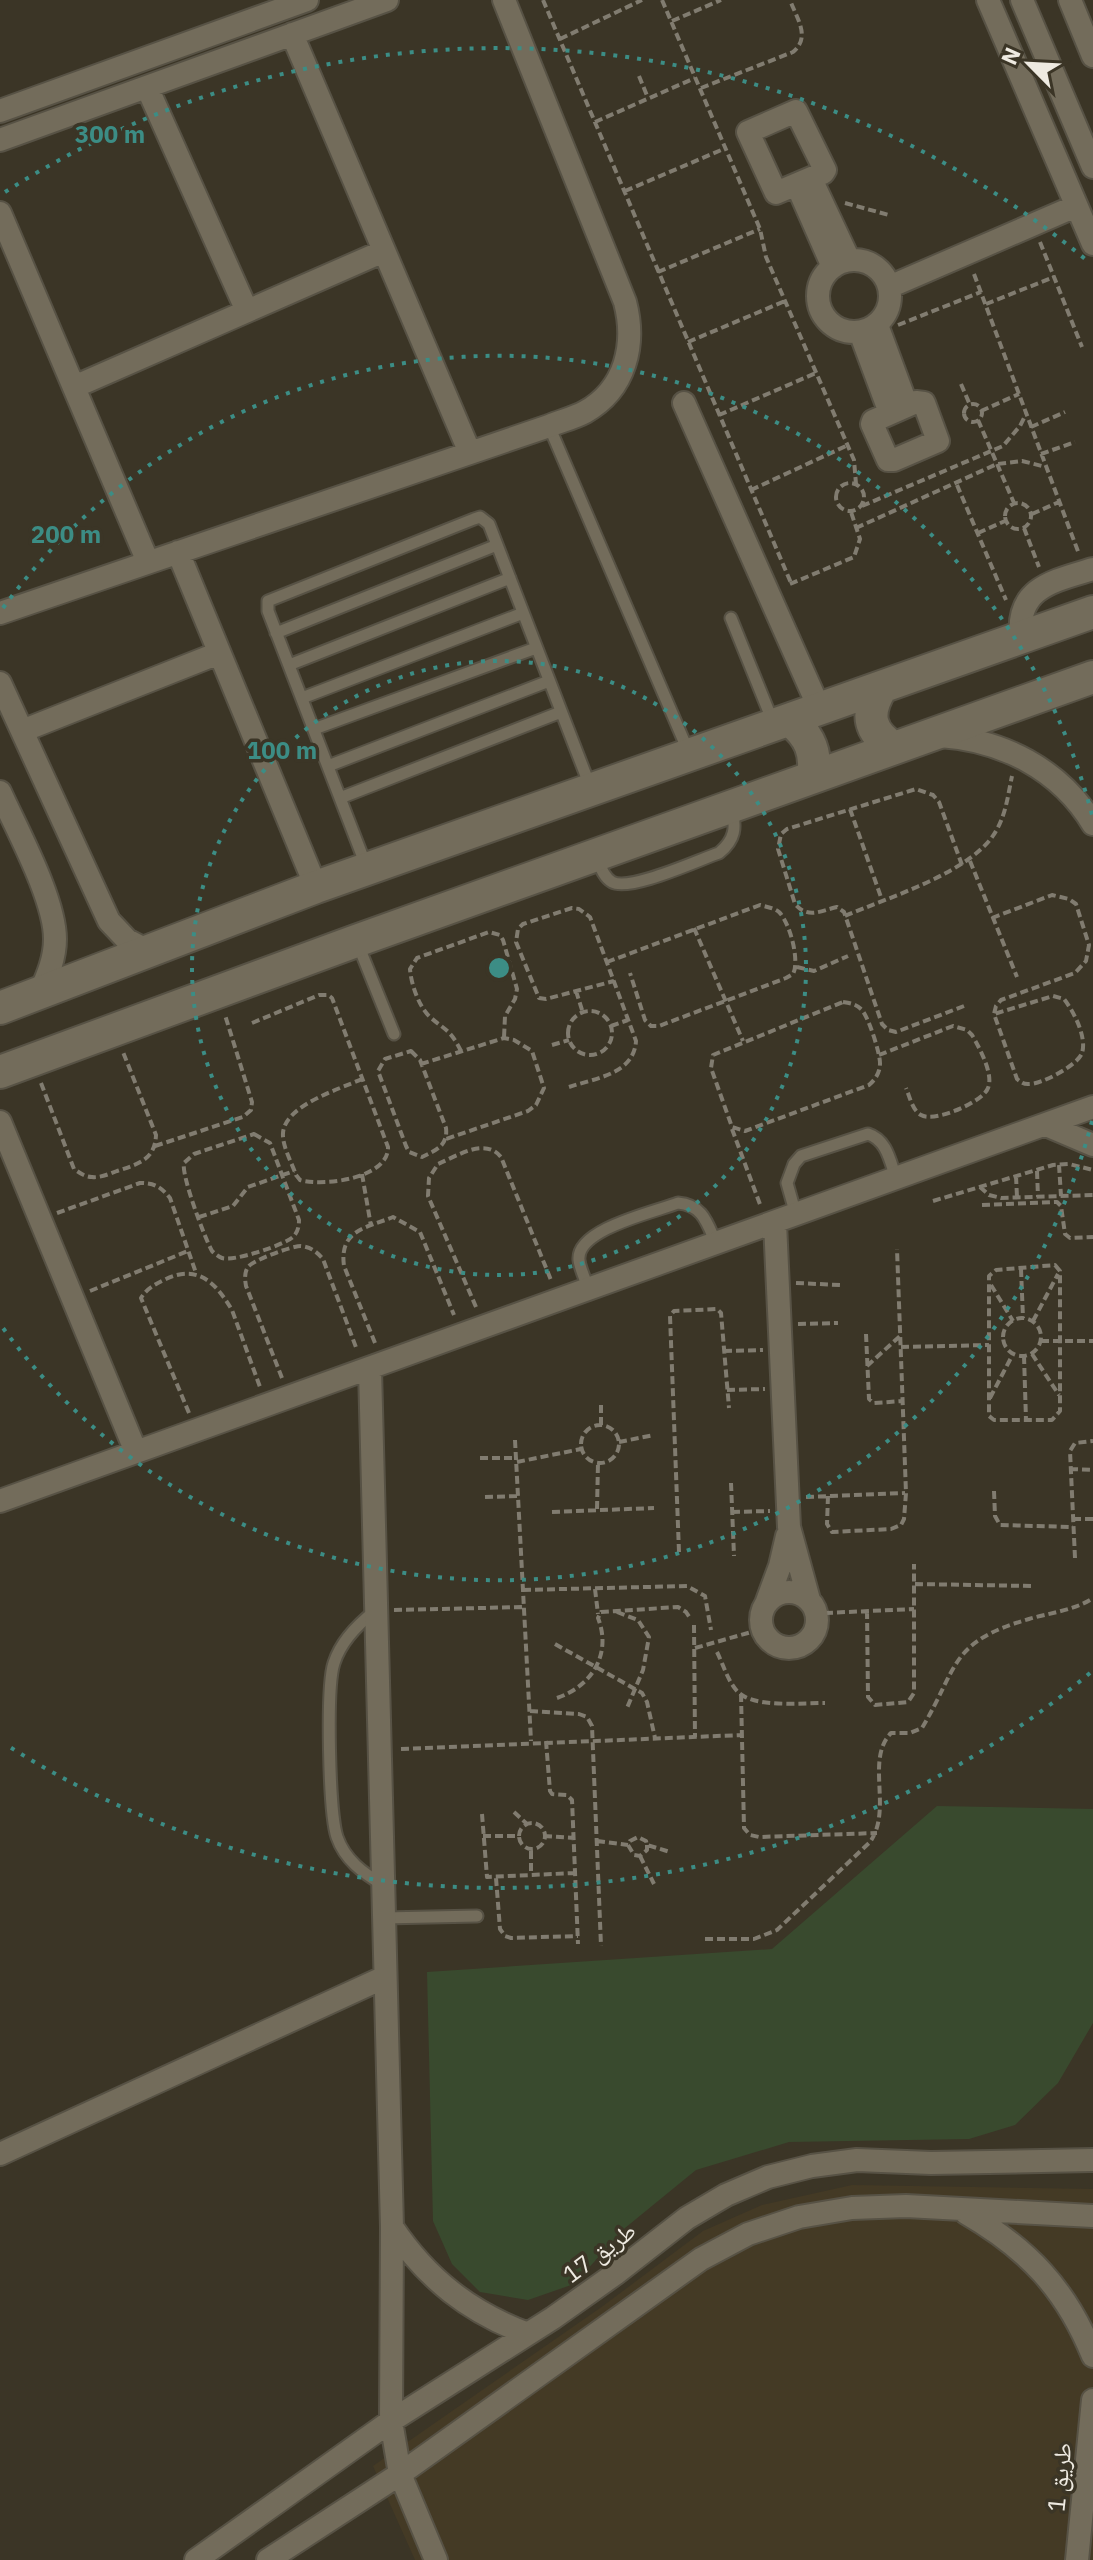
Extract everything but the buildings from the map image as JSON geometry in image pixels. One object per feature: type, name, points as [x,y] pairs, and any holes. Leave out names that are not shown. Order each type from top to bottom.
[{"type":"street","points":[[0,111],[307,0]]},
{"type":"street","points":[[0,140],[387,0]]},
{"type":"street","points":[[0,613],[549,426],[584,413],[612,389],[622,374],[628,356],[630,319],[504,0]]},
{"type":"street","points":[[988,0],[1093,244]]},
{"type":"street","points":[[1022,0],[1093,167]]},
{"type":"street","points":[[1070,0],[1093,56]]},
{"type":"street","points":[[292,34],[470,453]]},
{"type":"street","points":[[147,87],[247,311]]},
{"type":"street","points":[[809,186],[841,264]]},
{"type":"street","points":[[889,287],[1076,206]]},
{"type":"street","points":[[0,213],[148,562]]},
{"type":"street","points":[[74,387],[384,251]]},
{"type":"street","points":[[860,260],[879,269],[889,287],[888,308],[872,330],[847,332],[837,328],[829,322],[818,304],[820,283],[841,264],[860,260]]},
{"type":"street","points":[[872,330],[899,410]]},
{"type":"street","points":[[684,403],[769,593],[795,719],[813,751],[813,777]]},
{"type":"street","points":[[178,552],[316,887]]},
{"type":"street","points":[[1020,629],[1029,597],[1045,584],[1089,570]]},
{"type":"street","points":[[0,1008],[316,887],[881,688],[1020,629],[1093,612]]},
{"type":"street","points":[[22,731],[219,653]]},
{"type":"street","points":[[0,1072],[1093,677]]},
{"type":"street","points":[[0,683],[109,921],[127,940],[150,952]]},
{"type":"street","points":[[881,688],[873,701],[871,715],[874,729],[882,740],[894,748]]},
{"type":"street","points":[[931,735],[961,737],[1017,754],[1065,788],[1093,824]]},
{"type":"street","points":[[0,792],[53,914],[55,941],[51,968],[40,993]]},
{"type":"street","points":[[0,1501],[1093,1107]]},
{"type":"street","points":[[0,1122],[136,1452]]},
{"type":"street","points":[[1046,1125],[1093,1145]]},
{"type":"street","points":[[780,1221],[778,1283],[788,1511],[780,1566],[762,1612],[762,1629],[768,1639],[786,1649],[807,1643],[818,1624],[788,1511]]},
{"type":"street","points":[[372,1368],[392,2227],[391,2421],[400,2474],[436,2560]]},
{"type":"street","points":[[766,1604],[775,1596],[787,1592],[799,1594],[813,1606]]},
{"type":"street","points":[[0,2154],[385,1977]]},
{"type":"street","name":"طريق 17","points":[[196,2560],[391,2421],[584,2297],[687,2218],[726,2195],[768,2177],[812,2166],[857,2160],[972,2163],[1093,2160]]},
{"type":"street","points":[[268,2560],[400,2474],[701,2259],[748,2234],[799,2217],[852,2208],[906,2206],[1093,2216]]},
{"type":"street","points":[[962,2210],[998,2232],[1031,2258],[1058,2290],[1081,2326],[1093,2356]]},
{"type":"street","points":[[392,2227],[408,2251],[449,2293],[500,2323],[528,2334]]},
{"type":"street","name":"طريق 1","points":[[1077,2560],[1093,2400]]},
{"type":"lane","points":[[549,426],[690,756]]},
{"type":"lane","points":[[367,869],[266,607],[272,598],[480,517],[489,524],[591,790]]},
{"type":"lane","points":[[276,633],[497,545]]},
{"type":"lane","points":[[289,665],[510,578]]},
{"type":"lane","points":[[302,698],[523,613]]},
{"type":"lane","points":[[731,618],[795,719]]},
{"type":"lane","points":[[314,729],[536,648]]},
{"type":"lane","points":[[328,766],[549,681]]},
{"type":"lane","points":[[340,798],[561,712]]},
{"type":"lane","points":[[356,941],[394,1034]]},
{"type":"lane","points":[[780,1221],[787,1183],[794,1164],[801,1156],[859,1135],[877,1136],[884,1143],[897,1179]]},
{"type":"lane","points":[[589,1290],[579,1259],[581,1248],[596,1233],[678,1203],[688,1204],[703,1214],[716,1244]]},
{"type":"lane","points":[[376,1611],[358,1625],[343,1643],[334,1663],[329,1686],[330,1729],[333,1814],[337,1837],[348,1857],[363,1873],[383,1885]]},
{"type":"lane","points":[[384,1918],[477,1916]]},
{"type":"path","points":[[543,0],[791,583]]},
{"type":"path","points":[[560,39],[642,0]]},
{"type":"path","points":[[662,0],[760,229],[764,250],[785,301],[854,460],[856,484],[864,494],[862,506]]},
{"type":"path","points":[[671,21],[721,0]]},
{"type":"path","points":[[700,88],[793,52],[802,45],[804,35],[790,0]]},
{"type":"path","points":[[639,76],[648,98]]},
{"type":"path","points":[[594,122],[695,78]]},
{"type":"path","points":[[624,191],[726,148]]},
{"type":"path","points":[[809,186],[889,215]]},
{"type":"path","points":[[1033,224],[1082,347]]},
{"type":"path","points":[[658,272],[760,229]]},
{"type":"path","points":[[966,253],[1059,502],[1089,570]]},
{"type":"path","points":[[986,304],[1054,277]]},
{"type":"path","points":[[872,330],[981,292]]},
{"type":"path","points":[[688,342],[785,301]]},
{"type":"path","points":[[719,415],[816,373]]},
{"type":"path","points":[[961,384],[970,405]]},
{"type":"path","points":[[1014,503],[978,420],[981,411],[1019,394]]},
{"type":"path","points":[[970,405],[979,407],[981,411]]},
{"type":"path","points":[[970,405],[964,412],[965,417],[973,422],[978,420]]},
{"type":"path","points":[[1031,427],[1065,412]]},
{"type":"path","points":[[851,512],[1003,446],[1026,414]]},
{"type":"path","points":[[1041,454],[1075,442]]},
{"type":"path","points":[[751,490],[847,446]]},
{"type":"path","points":[[856,528],[957,485],[997,464],[1022,461],[1046,467]]},
{"type":"path","points":[[851,512],[839,507],[836,495],[843,485],[856,484]]},
{"type":"path","points":[[957,485],[1020,629]]},
{"type":"path","points":[[1031,514],[1059,502]]},
{"type":"path","points":[[1005,521],[1013,529],[1024,528],[1031,520],[1025,505],[1014,503]]},
{"type":"path","points":[[1005,521],[1006,510],[1014,503]]},
{"type":"path","points":[[769,593],[854,557],[860,545],[851,512]]},
{"type":"path","points":[[977,533],[1005,521]]},
{"type":"path","points":[[1024,528],[1045,584]]},
{"type":"path","points":[[845,916],[969,860],[996,832],[1004,814],[1017,754]]},
{"type":"path","points":[[962,865],[939,802],[925,791],[907,790],[787,829],[778,841],[795,904],[800,910],[813,914],[841,908],[882,1024],[888,1030],[896,1032],[964,1006]]},
{"type":"path","points":[[850,809],[882,900]]},
{"type":"path","points":[[969,860],[1017,977]]},
{"type":"path","points":[[992,918],[1052,895],[1076,904],[1089,945],[1086,961],[1075,973],[1001,1000],[994,1014],[1017,1079],[1022,1083],[1036,1083],[1074,1065],[1080,1058],[1084,1040],[1064,999],[1053,996],[994,1014]]},
{"type":"path","points":[[607,962],[760,905],[770,907],[784,920],[797,958],[797,967],[786,978],[659,1026],[651,1026],[645,1020],[630,973]]},
{"type":"path","points":[[569,1087],[630,1063],[636,1041],[628,1020],[614,981],[607,962],[590,917],[572,908],[523,924],[518,929],[516,942],[536,996],[542,999],[614,981]]},
{"type":"path","points":[[694,928],[743,1041]]},
{"type":"path","points":[[461,1051],[449,1030],[431,1019],[422,1008],[410,969],[417,958],[489,932],[500,935],[503,940],[517,989],[505,1016],[504,1038]]},
{"type":"path","points":[[797,967],[814,971],[848,956]]},
{"type":"path","points":[[576,991],[583,1013]]},
{"type":"path","points":[[155,1146],[243,1117],[251,1110],[252,1102],[219,994]]},
{"type":"path","points":[[252,1023],[319,995],[332,998],[388,1147],[388,1156],[380,1166],[362,1174],[320,1184],[300,1180],[283,1136],[288,1120],[301,1106],[362,1079]]},
{"type":"path","points":[[732,1127],[745,1131],[869,1085],[879,1072],[879,1055],[865,1012],[852,1003],[843,1002],[718,1051],[711,1061],[732,1127],[780,1221]]},
{"type":"path","points":[[597,1012],[611,1026],[608,1046],[597,1054],[577,1051],[569,1040],[569,1026],[583,1013],[597,1012]]},
{"type":"path","points":[[611,1026],[628,1020]]},
{"type":"path","points":[[879,1055],[953,1026],[972,1035],[990,1079],[989,1088],[977,1101],[927,1118],[914,1109],[906,1088]]},
{"type":"path","points":[[33,1061],[74,1169],[84,1176],[95,1178],[143,1163],[151,1155],[156,1135],[114,1031]]},
{"type":"path","points":[[421,1064],[504,1038],[532,1051],[544,1088],[541,1097],[528,1111],[446,1139]]},
{"type":"path","points":[[552,1045],[569,1040]]},
{"type":"path","points":[[404,1052],[416,1054],[446,1128],[446,1139],[441,1148],[422,1157],[409,1152],[378,1071],[385,1059],[404,1052]]},
{"type":"path","points":[[254,1134],[270,1143],[282,1175],[299,1220],[297,1232],[287,1241],[237,1258],[223,1258],[212,1251],[182,1170],[184,1163],[194,1154],[254,1134]]},
{"type":"path","points":[[485,1327],[428,1196],[429,1178],[438,1164],[476,1148],[497,1151],[501,1157],[559,1301]]},
{"type":"path","points":[[433,1152],[438,1164]]},
{"type":"path","points":[[933,1201],[1059,1165],[1069,1164],[1093,1170]]},
{"type":"path","points":[[1059,1165],[1061,1196]]},
{"type":"path","points":[[1037,1170],[1038,1197]]},
{"type":"path","points":[[199,1217],[230,1208],[248,1187],[294,1171]]},
{"type":"path","points":[[362,1174],[371,1226]]},
{"type":"path","points":[[1016,1176],[1017,1197]]},
{"type":"path","points":[[40,1219],[140,1183],[152,1183],[163,1189],[170,1198],[196,1274]]},
{"type":"path","points":[[980,1187],[995,1197],[1093,1195]]},
{"type":"path","points":[[982,1205],[1057,1202],[1061,1206],[1065,1234],[1070,1238],[1093,1237]]},
{"type":"path","points":[[372,1368],[342,1254],[354,1232],[393,1217],[420,1232],[461,1336]]},
{"type":"path","points":[[290,1397],[245,1279],[253,1262],[297,1246],[312,1249],[323,1259],[372,1368]]},
{"type":"path","points":[[828,1496],[828,1530],[891,1529],[901,1525],[904,1519],[906,1493],[897,1249]]},
{"type":"path","points":[[73,1299],[188,1251]]},
{"type":"path","points":[[1055,1265],[1060,1271],[1060,1411],[1055,1418],[991,1419],[989,1282],[993,1271],[1055,1265]]},
{"type":"path","points":[[1020,1268],[1023,1318]]},
{"type":"path","points":[[1033,1321],[1060,1271]]},
{"type":"path","points":[[197,1430],[141,1298],[152,1286],[179,1273],[196,1274],[218,1289],[232,1310],[266,1406]]},
{"type":"path","points":[[989,1282],[1013,1321]]},
{"type":"path","points":[[778,1283],[840,1285]]},
{"type":"path","points":[[679,1552],[672,1313],[717,1309],[722,1316],[729,1408]]},
{"type":"path","points":[[1023,1318],[1033,1321],[1040,1330],[1041,1341],[1032,1354],[1024,1356],[1013,1354],[1004,1337],[1013,1321],[1023,1318]]},
{"type":"path","points":[[780,1325],[838,1323]]},
{"type":"path","points":[[866,1334],[868,1395],[871,1402],[903,1401]]},
{"type":"path","points":[[867,1366],[900,1336]]},
{"type":"path","points":[[1041,1341],[1093,1341]]},
{"type":"path","points":[[901,1347],[989,1345]]},
{"type":"path","points":[[724,1351],[781,1350]]},
{"type":"path","points":[[989,1399],[1013,1354]]},
{"type":"path","points":[[1032,1354],[1060,1396]]},
{"type":"path","points":[[1024,1356],[1026,1420]]},
{"type":"path","points":[[727,1390],[783,1388]]},
{"type":"path","points":[[601,1405],[601,1425]]},
{"type":"path","points":[[601,1425],[615,1432],[619,1442],[611,1460],[598,1463],[588,1459],[581,1449],[585,1432],[601,1425]]},
{"type":"path","points":[[619,1442],[654,1435]]},
{"type":"path","points":[[515,1440],[531,1742]]},
{"type":"path","points":[[1075,1558],[1071,1446],[1080,1441],[1093,1441]]},
{"type":"path","points":[[480,1458],[516,1460],[581,1449]]},
{"type":"path","points":[[597,1510],[598,1463]]},
{"type":"path","points":[[1070,1469],[1093,1470]]},
{"type":"path","points":[[731,1483],[734,1556]]},
{"type":"path","points":[[994,1491],[995,1516],[1000,1525],[1073,1527]]},
{"type":"path","points":[[732,1512],[788,1511],[828,1496],[906,1493]]},
{"type":"path","points":[[485,1497],[518,1496]]},
{"type":"path","points":[[552,1512],[654,1508]]},
{"type":"path","points":[[1073,1519],[1093,1519]]},
{"type":"path","points":[[867,1611],[868,1697],[875,1705],[908,1702],[912,1698],[914,1564]]},
{"type":"path","points":[[914,1584],[1032,1586]]},
{"type":"path","points":[[523,1590],[687,1586],[705,1596],[711,1630]]},
{"type":"path","points":[[557,1698],[580,1687],[597,1667],[603,1638],[595,1588]]},
{"type":"path","points":[[705,1939],[754,1939],[777,1930],[877,1833],[881,1818],[880,1753],[884,1741],[891,1733],[910,1733],[922,1728],[957,1660],[979,1638],[1007,1625],[1093,1598]]},
{"type":"path","points":[[813,1606],[867,1611],[914,1609]]},
{"type":"path","points":[[415,1609],[525,1607]]},
{"type":"path","points":[[598,1614],[678,1607],[690,1618]]},
{"type":"path","points":[[616,1612],[638,1620],[649,1637],[646,1659],[627,1708]]},
{"type":"path","points":[[694,1625],[695,1737]]},
{"type":"path","points":[[695,1648],[762,1629]]},
{"type":"path","points":[[555,1644],[635,1689],[647,1702],[655,1738]]},
{"type":"path","points":[[717,1652],[741,1694],[764,1702],[825,1703]]},
{"type":"path","points":[[741,1694],[744,1828],[750,1835],[877,1833]]},
{"type":"path","points":[[530,1711],[579,1714],[587,1717],[592,1726],[601,1946]]},
{"type":"path","points":[[379,1750],[742,1735]]},
{"type":"path","points":[[546,1741],[550,1791],[552,1794],[567,1795],[572,1800],[578,1944]]},
{"type":"path","points":[[514,1812],[527,1824],[540,1827],[544,1836],[539,1847],[531,1849],[522,1845],[519,1836]]},
{"type":"path","points":[[482,1814],[486,1874],[490,1878],[575,1873]]},
{"type":"path","points":[[519,1836],[527,1824]]},
{"type":"path","points":[[483,1836],[519,1836]]},
{"type":"path","points":[[544,1836],[574,1838]]},
{"type":"path","points":[[628,1845],[638,1837],[646,1841],[647,1850],[640,1856]]},
{"type":"path","points":[[597,1841],[628,1845]]},
{"type":"path","points":[[628,1845],[634,1855],[640,1856]]},
{"type":"path","points":[[647,1845],[670,1852]]},
{"type":"path","points":[[531,1849],[531,1871]]},
{"type":"path","points":[[640,1856],[654,1884]]},
{"type":"path","points":[[496,1878],[500,1929],[505,1936],[578,1936]]},
{"type":"shaded area","points":[[852,2185],[1093,2189],[1093,2560],[415,2560],[373,2466],[603,2306],[703,2231],[762,2205]]},
{"type":"green space","points":[[937,1806],[1093,1809],[1093,2023],[1058,2083],[1015,2125],[969,2139],[789,2142],[696,2170],[625,2228],[574,2284],[528,2300],[480,2292],[452,2264],[433,2221],[427,1972],[772,1949]]}]
